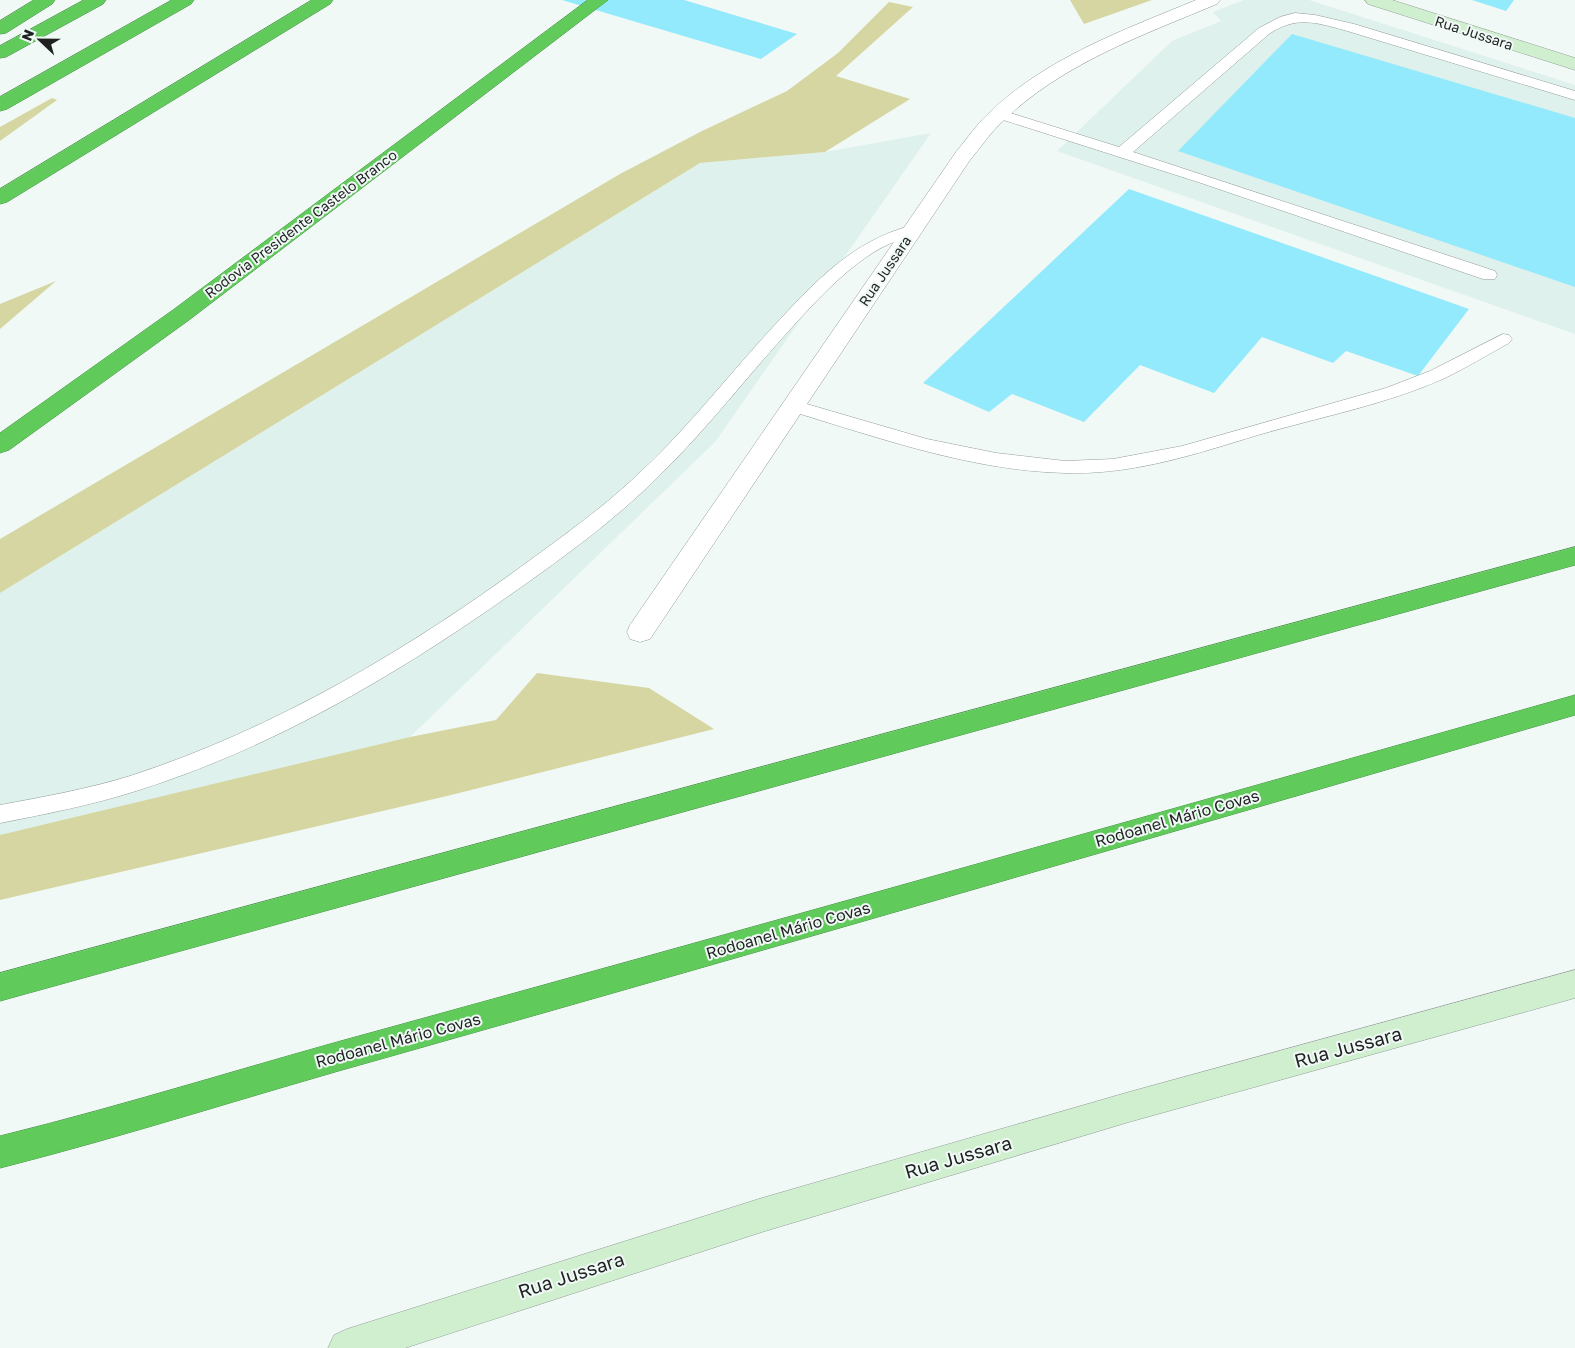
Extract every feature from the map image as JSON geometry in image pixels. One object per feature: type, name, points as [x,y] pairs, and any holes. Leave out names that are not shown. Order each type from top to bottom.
[{"type":"highway","points":[[0,29],[46,0]]},
{"type":"highway","points":[[0,53],[97,0]]},
{"type":"highway","points":[[0,105],[184,0]]},
{"type":"highway","points":[[0,198],[324,0]]},
{"type":"highway","name":"Rodovia Presidente Castelo Branco","points":[[0,445],[181,315],[600,0]]},
{"type":"highway","points":[[0,987],[1575,556]]},
{"type":"highway","name":"Rodoanel Mário Covas","points":[[0,1152],[53,1139],[316,1062],[525,1005],[1575,704]]},
{"type":"main road","name":"Rua Jussara","points":[[1374,0],[1575,64]]},
{"type":"main road","name":"Rua Jussara","points":[[347,1348],[762,1215],[1129,1107],[1575,984]]},
{"type":"street","name":"Rua Jussara","points":[[640,632],[963,156],[999,114],[1027,91],[1066,65],[1116,40],[1211,0]]},
{"type":"lane","points":[[1122,153],[1270,27],[1283,19],[1292,17],[1312,18],[1349,27],[1575,96]]},
{"type":"lane","points":[[999,114],[1489,275]]},
{"type":"lane","points":[[0,814],[133,783],[223,750],[308,710],[406,654],[483,604],[581,532],[654,470],[770,340],[839,269],[864,250],[913,230]]},
{"type":"lane","points":[[793,406],[936,447],[990,458],[1065,467],[1112,466],[1156,458],[1390,392],[1436,375],[1503,339]]},
{"type":"shaded area","points":[[1244,0],[1309,0],[1575,85],[1575,334],[1057,151],[1172,41],[1221,21],[1213,12]]},
{"type":"shaded area","points":[[931,133],[715,442],[410,737],[0,840],[0,593],[700,163],[825,152]]},
{"type":"green space","points":[[1070,0],[1152,0],[1084,24]]},
{"type":"green space","points":[[889,2],[913,7],[836,76],[910,99],[825,152],[700,163],[0,593],[0,539],[620,174],[702,131],[787,91],[838,53]]},
{"type":"green space","points":[[52,98],[57,100],[0,141],[0,127]]},
{"type":"green space","points":[[56,281],[0,329],[0,304]]},
{"type":"green space","points":[[537,673],[649,688],[714,729],[447,796],[0,900],[0,835],[410,737],[496,720]]},
{"type":"building","points":[[562,0],[684,0],[797,34],[761,59]]},
{"type":"building","points":[[1472,0],[1514,0],[1506,11]]},
{"type":"building","points":[[1292,34],[1575,118],[1575,287],[1178,151]]},
{"type":"building","points":[[1129,189],[1469,309],[1418,376],[1346,351],[1333,363],[1262,337],[1214,393],[1140,365],[1084,422],[1012,394],[989,412],[923,383]]}]
